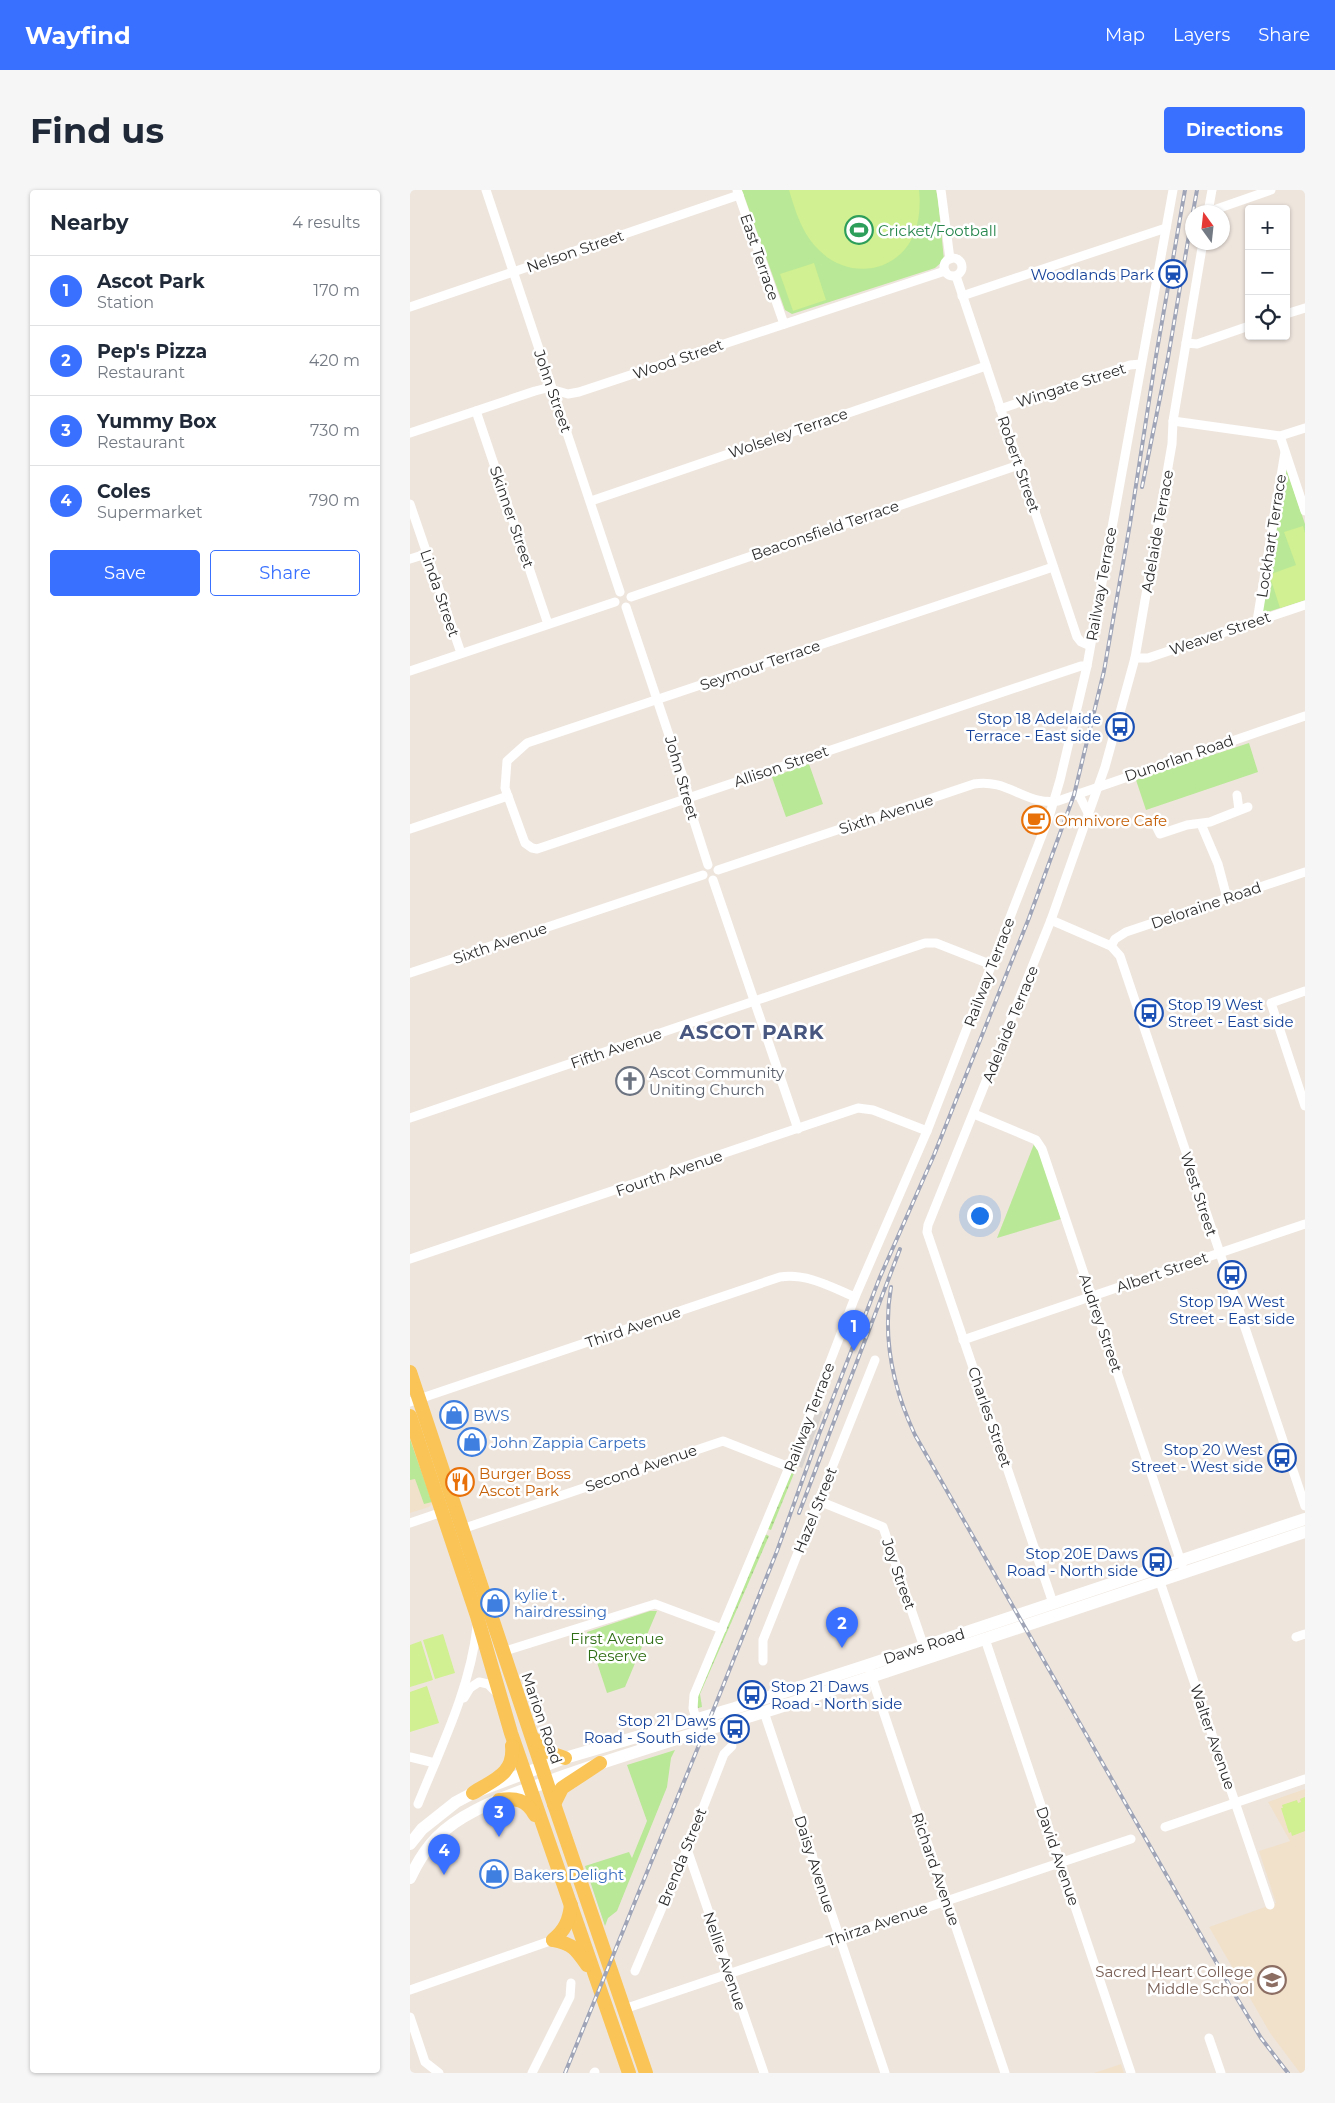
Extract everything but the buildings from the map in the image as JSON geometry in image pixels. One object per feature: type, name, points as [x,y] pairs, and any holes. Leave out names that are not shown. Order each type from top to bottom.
[{"type":"main road","name":"Marion Road","points":[[410,1372],[414,1400],[449,1510],[478,1620],[511,1733],[629,2073]]},
{"type":"main road","name":"Marion Road","points":[[410,1416],[449,1510],[462,1529],[502,1652],[646,2073]]},
{"type":"main road","name":"Daws Road","points":[[926,1652],[985,1639],[1305,1519]]},
{"type":"main road","name":"Daws Road","points":[[1182,1566],[1305,1532]]},
{"type":"main road","name":"Daws Road","points":[[410,1878],[420,1856],[434,1839],[448,1827],[479,1808],[600,1763],[764,1712],[1053,1603],[1158,1574]]},
{"type":"main road","name":"Daws Road","points":[[410,1844],[440,1813],[473,1793],[525,1773],[565,1758],[696,1719],[870,1671]]},
{"type":"main road","points":[[473,1793],[502,1774],[511,1765],[513,1758],[511,1733]]},
{"type":"main road","points":[[530,1734],[548,1752],[565,1758]]},
{"type":"main road","points":[[554,1804],[562,1788],[600,1763]]},
{"type":"main road","points":[[499,1800],[514,1798],[522,1800],[534,1812],[543,1829]]},
{"type":"main road","points":[[553,1940],[564,1931],[571,1905]]},
{"type":"main road","points":[[553,1940],[574,1947],[598,1980]]},
{"type":"street","name":"John Street","points":[[486,190],[620,592]]},
{"type":"street","name":"Railway Terrace","points":[[696,1719],[693,1708],[694,1695],[789,1467],[855,1297],[927,1131],[1054,802],[1087,666],[1173,190]]},
{"type":"street","points":[[1209,205],[1212,190]]},
{"type":"street","points":[[1228,205],[1271,190]]},
{"type":"street","points":[[944,191],[950,258]]},
{"type":"street","name":"Nelson Street","points":[[410,307],[738,192]]},
{"type":"street","name":"East Terrace","points":[[738,192],[784,324]]},
{"type":"street","points":[[962,296],[1166,228]]},
{"type":"street","name":"Adelaide Terrace","points":[[927,1232],[928,1225],[1051,920],[1089,815],[1134,658],[1172,444],[1173,421],[1202,250]]},
{"type":"street","points":[[950,258],[957,259],[962,264],[961,272],[956,276],[949,275],[945,270],[945,263],[950,258]]},
{"type":"street","name":"Wood Street","points":[[410,433],[547,388],[574,394],[945,270]]},
{"type":"street","name":"Robert Street","points":[[956,276],[1077,637],[1081,642],[1090,646]]},
{"type":"street","points":[[1290,313],[1305,308]]},
{"type":"street","points":[[1186,343],[1197,344],[1245,327]]},
{"type":"street","name":"Wingate Street","points":[[1000,409],[1128,366],[1141,364]]},
{"type":"street","name":"Wolseley Terrace","points":[[591,501],[986,366]]},
{"type":"street","name":"Skinner Street","points":[[476,411],[548,624]]},
{"type":"street","points":[[1173,421],[1280,436],[1305,428]]},
{"type":"street","points":[[1280,436],[1305,511]]},
{"type":"street","name":"Lockhart Terrace","points":[[1257,621],[1285,452]]},
{"type":"street","name":"Beaconsfield Terrace","points":[[631,597],[1019,465]]},
{"type":"street","name":"Linda Street","points":[[410,504],[461,653]]},
{"type":"street","points":[[410,559],[426,554]]},
{"type":"street","name":"Seymour Terrace","points":[[508,796],[504,784],[507,761],[522,746],[1054,567]]},
{"type":"street","points":[[620,592],[627,592],[631,597],[630,604],[626,607],[619,607],[615,602],[616,596],[620,592]]},
{"type":"street","points":[[410,671],[615,602]]},
{"type":"street","name":"Weaver Street","points":[[1134,658],[1148,658],[1305,605]]},
{"type":"street","name":"John Street","points":[[626,607],[682,774],[708,865]]},
{"type":"street","name":"Allison Street","points":[[508,796],[525,843],[537,849],[1042,679],[1087,666]]},
{"type":"street","name":"Dunorlan Road","points":[[1054,802],[1305,716]]},
{"type":"street","name":"Sixth Avenue","points":[[718,870],[974,784],[994,783],[1038,800],[1054,802]]},
{"type":"street","points":[[1078,793],[1089,815]]},
{"type":"street","points":[[1237,795],[1239,810]]},
{"type":"street","points":[[410,829],[508,796]]},
{"type":"street","points":[[1154,822],[1160,834],[1187,825],[1201,824],[1225,817],[1248,807]]},
{"type":"street","points":[[1201,824],[1216,860],[1227,898]]},
{"type":"street","points":[[708,865],[714,865],[718,870],[718,876],[713,880],[707,880],[703,875],[703,870],[708,865]]},
{"type":"street","name":"Deloraine Road","points":[[1112,946],[1115,939],[1126,932],[1305,872]]},
{"type":"street","name":"Sixth Avenue","points":[[410,973],[703,875]]},
{"type":"street","points":[[713,880],[798,1129]]},
{"type":"street","points":[[1051,920],[1112,946]]},
{"type":"street","name":"Fifth Avenue","points":[[410,1118],[925,943],[936,942],[992,965]]},
{"type":"street","name":"West Street","points":[[1112,946],[1123,965],[1305,1506]]},
{"type":"street","points":[[1305,991],[1271,1003],[1305,1106]]},
{"type":"street","name":"Fourth Avenue","points":[[410,1260],[858,1108],[873,1110],[927,1131]]},
{"type":"street","name":"Audrey Street","points":[[974,1114],[1036,1140],[1042,1149],[1182,1566]]},
{"type":"street","name":"Albert Street","points":[[963,1340],[1305,1224]]},
{"type":"street","name":"Charles Street","points":[[927,1232],[1053,1603]]},
{"type":"street","name":"Third Avenue","points":[[414,1400],[780,1277],[793,1275],[806,1277],[855,1297]]},
{"type":"street","name":"Hazel Street","points":[[763,1660],[763,1640],[874,1360]]},
{"type":"street","name":"Second Avenue","points":[[462,1529],[724,1441],[789,1467]]},
{"type":"street","name":"Joy Street","points":[[819,1501],[883,1527],[926,1652]]},
{"type":"street","points":[[410,1523],[449,1510]]},
{"type":"street","name":"Walter Avenue","points":[[1158,1574],[1270,1905]]},
{"type":"street","points":[[502,1652],[655,1604],[722,1630]]},
{"type":"street","points":[[418,1804],[455,1713],[475,1646],[478,1620]]},
{"type":"street","name":"David Avenue","points":[[985,1639],[1131,2073]]},
{"type":"street","name":"Richard Avenue","points":[[870,1671],[1005,2073]]},
{"type":"street","points":[[455,1713],[470,1688],[479,1682],[488,1684],[500,1696]]},
{"type":"street","name":"Daisy Avenue","points":[[764,1712],[885,2073]]},
{"type":"street","name":"Brenda Street","points":[[635,1971],[687,1849],[724,1754],[732,1746]]},
{"type":"street","points":[[410,1757],[435,1763]]},
{"type":"street","points":[[1165,1826],[1305,1779]]},
{"type":"street","name":"Thirza Avenue","points":[[624,2009],[1131,1838]]},
{"type":"street","name":"Nellie Avenue","points":[[687,1849],[764,2073]]},
{"type":"street","points":[[410,1990],[553,1940]]},
{"type":"street","points":[[532,2073],[570,1997],[571,1983]]},
{"type":"street","points":[[410,2016],[425,2062],[439,2073]]},
{"type":"street","points":[[1209,2038],[1221,2073]]},
{"type":"shaded area","points":[[815,1408],[823,1412],[802,1468],[793,1464]]},
{"type":"shaded area","points":[[410,1433],[433,1503],[429,1507],[410,1513]]},
{"type":"shaded area","name":"Sacred Heart College Middle School","points":[[1305,1789],[1305,2073],[1300,2073],[1270,2033],[1209,1927],[1276,1903],[1259,1851],[1290,1841],[1268,1802]]},
{"type":"shaded area","points":[[1121,2064],[1124,2073],[1094,2073]]},
{"type":"green space","points":[[742,190],[936,190],[944,260],[935,268],[792,314],[785,310]]},
{"type":"green space","name":"Cricket/Football","points":[[789,190],[919,190],[920,203],[915,230],[910,242],[891,261],[867,269],[842,265],[820,251],[809,238],[797,215]]},
{"type":"green space","points":[[814,263],[826,300],[793,311],[780,274]]},
{"type":"green space","points":[[1286,468],[1305,524],[1305,600],[1261,614]]},
{"type":"green space","points":[[1303,526],[1305,533],[1305,600],[1280,608],[1270,577],[1271,574],[1296,565],[1284,532]]},
{"type":"green space","points":[[1249,743],[1258,772],[1146,810],[1136,780]]},
{"type":"green space","points":[[809,764],[823,804],[786,817],[772,777]]},
{"type":"green space","points":[[1034,1144],[1039,1149],[1061,1219],[997,1238]]},
{"type":"green space","points":[[410,1439],[432,1502],[424,1504],[415,1479],[410,1480]]},
{"type":"green space","points":[[793,1464],[797,1466],[771,1530],[768,1529]]},
{"type":"green space","points":[[765,1534],[769,1536],[700,1694],[702,1707],[698,1708],[696,1699]]},
{"type":"green space","name":"First Avenue Reserve","points":[[650,1611],[657,1611],[625,1687],[607,1693],[587,1632]]},
{"type":"green space","points":[[443,1634],[455,1673],[435,1679],[423,1640]]},
{"type":"green space","points":[[421,1641],[433,1680],[410,1687],[410,1645]]},
{"type":"green space","points":[[427,1686],[439,1723],[410,1732],[410,1692]]},
{"type":"green space","points":[[675,1750],[671,1758],[667,1787],[617,1911],[608,1918],[605,1926],[585,1866],[629,1852],[632,1858],[647,1821],[627,1765]]},
{"type":"green space","points":[[1305,1797],[1305,1831],[1292,1836],[1291,1832],[1289,1833],[1281,1808],[1283,1808],[1282,1805],[1297,1800],[1298,1803],[1301,1802],[1300,1799]]},
{"type":"railway","points":[[565,2073],[777,1551],[819,1434],[880,1277],[934,1155],[1029,918],[1074,795],[1104,671],[1185,190]]},
{"type":"railway","points":[[1194,205],[1197,190]]},
{"type":"railway","points":[[1142,487],[1168,358],[1186,250]]},
{"type":"railway","points":[[799,1513],[900,1249]]},
{"type":"railway","points":[[891,1287],[888,1325],[891,1363],[895,1381],[915,1435],[1235,1995],[1261,2038],[1288,2073]]},
{"type":"place","name":"Cricket/Football","points":[[859,230]]},
{"type":"place","name":"Woodlands Park","points":[[1173,274]]},
{"type":"place","name":"Stop 18 Adelaide Terrace - East side","points":[[1120,727]]},
{"type":"place","name":"Omnivore Cafe","points":[[1036,820]]},
{"type":"place","name":"Stop 19 West Street - East side","points":[[1149,1013]]},
{"type":"place","name":"Ascot Community Uniting Church","points":[[630,1081]]},
{"type":"place","name":"Stop 19A West Street - East side","points":[[1232,1275]]},
{"type":"place","name":"Ascot Park","points":[[854,1351]]},
{"type":"place","name":"BWS","points":[[454,1415]]},
{"type":"place","name":"John Zappia Carpets","points":[[472,1442]]},
{"type":"place","name":"Stop 20 West Street - West side","points":[[1282,1458]]},
{"type":"place","name":"Burger Boss Ascot Park","points":[[460,1482]]},
{"type":"place","name":"Stop 20E Daws Road - North side","points":[[1157,1562]]},
{"type":"place","name":"kylie t . hairdressing","points":[[495,1603]]},
{"type":"place","name":"Pep's Pizza","points":[[842,1648]]},
{"type":"place","name":"Stop 21 Daws Road - North side","points":[[752,1695]]},
{"type":"place","name":"Stop 21 Daws Road - South side","points":[[735,1729]]},
{"type":"place","name":"Yummy Box","points":[[499,1837]]},
{"type":"place","name":"Bakers Delight","points":[[494,1874]]},
{"type":"place","name":"Coles","points":[[444,1875]]},
{"type":"place","name":"Sacred Heart College Middle School","points":[[1272,1980]]},
{"type":"district","name":"ASCOT PARK","points":[[752,1032]]}]
